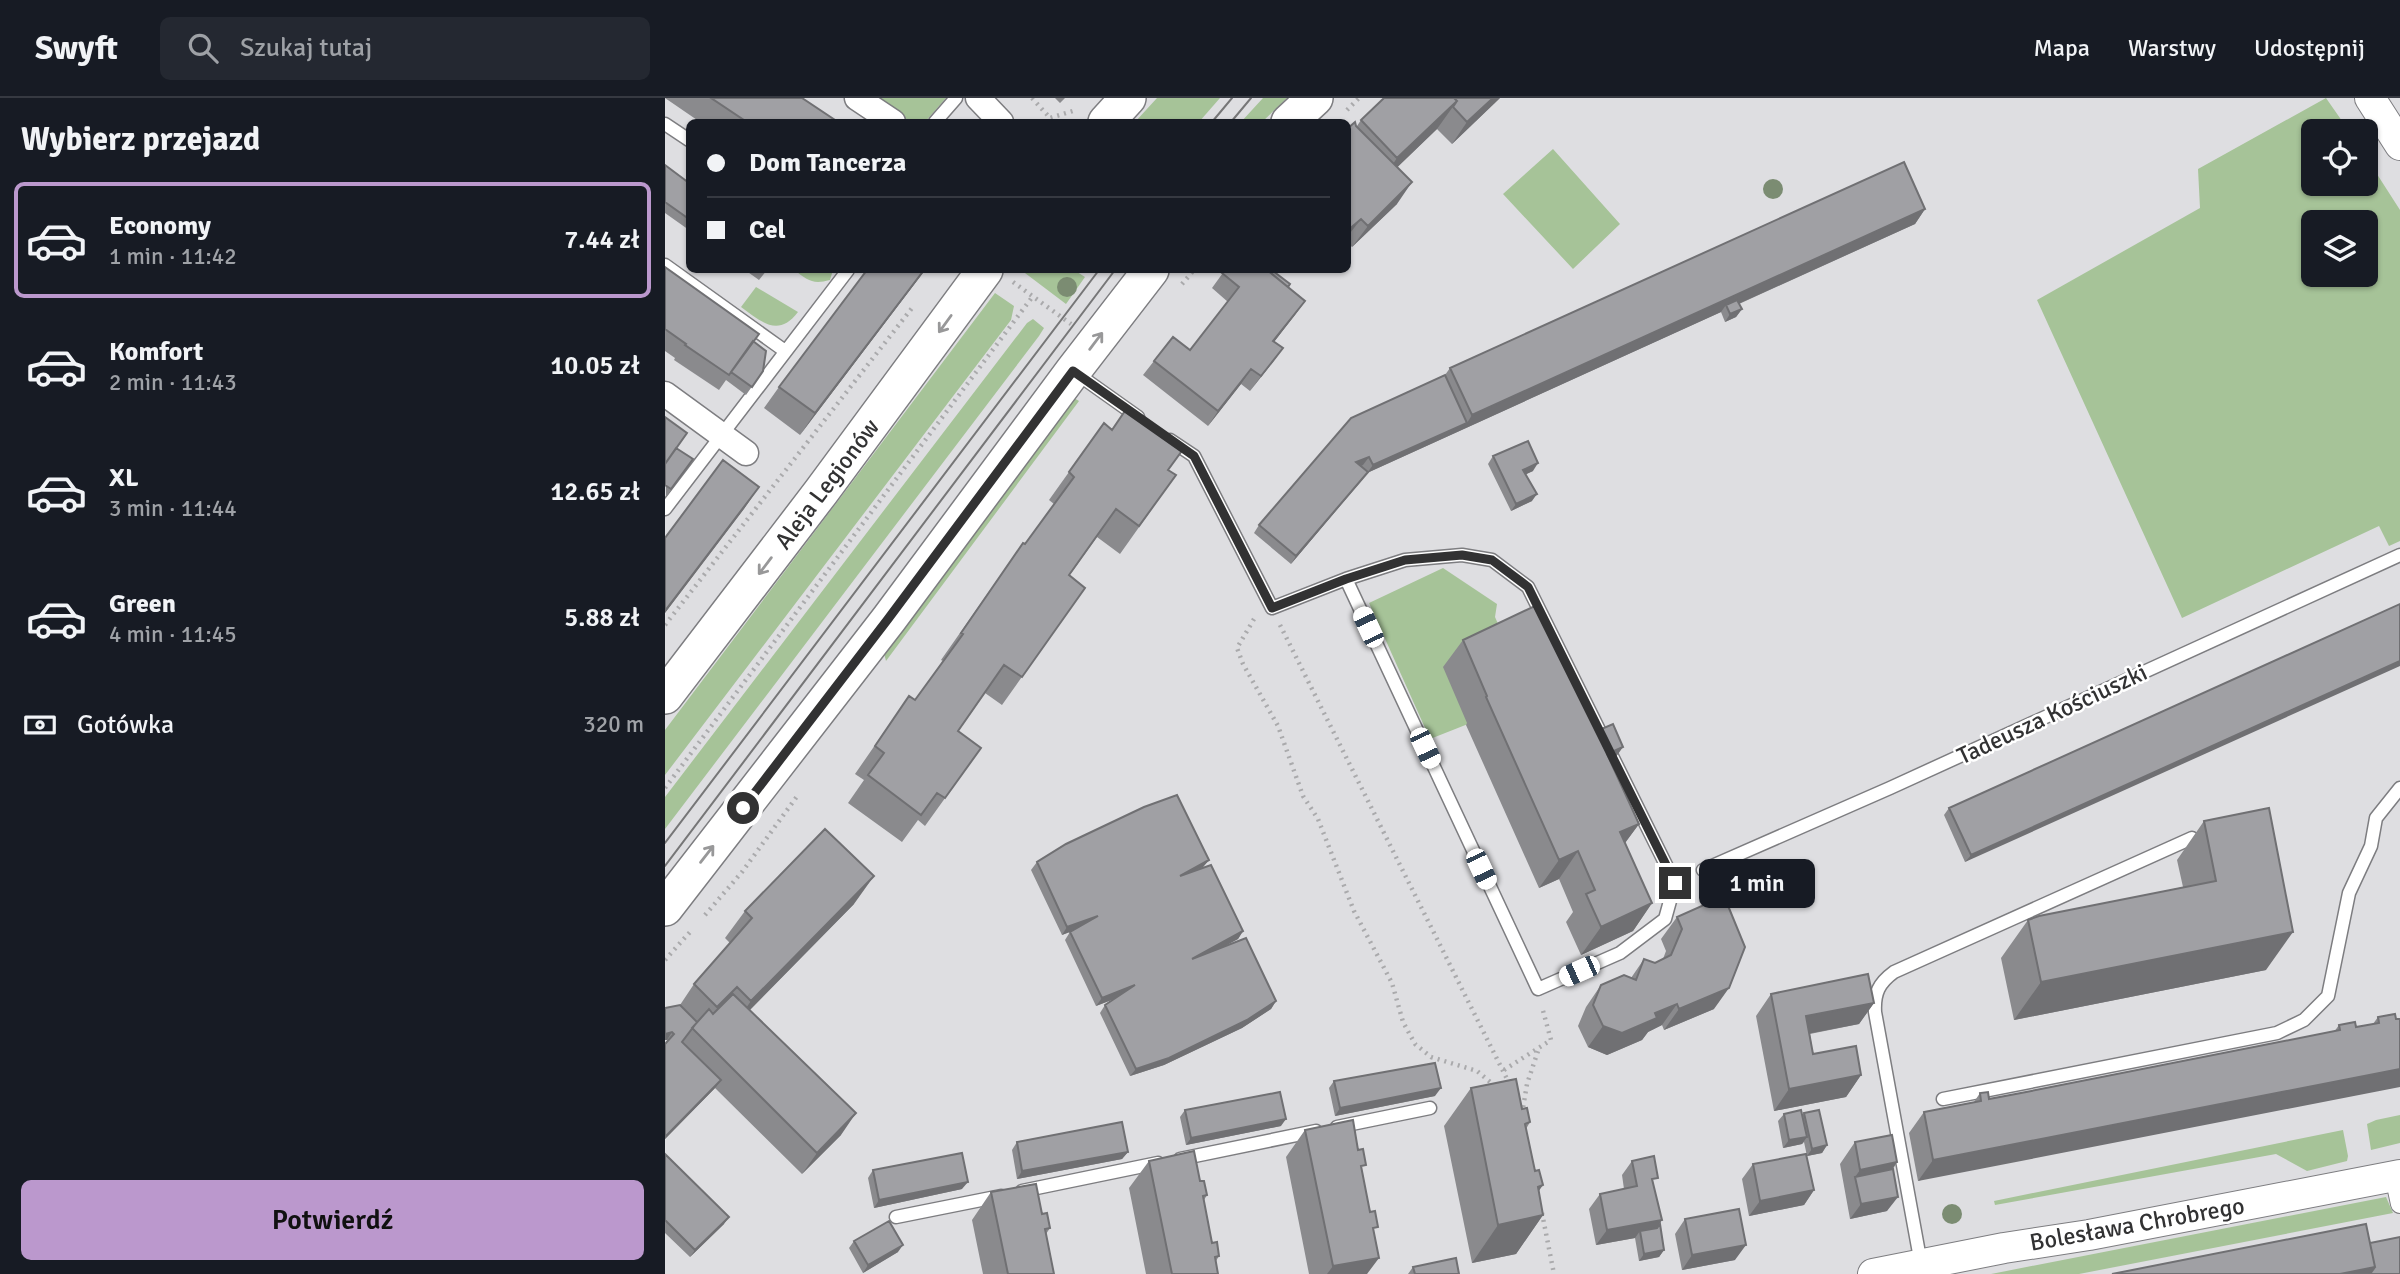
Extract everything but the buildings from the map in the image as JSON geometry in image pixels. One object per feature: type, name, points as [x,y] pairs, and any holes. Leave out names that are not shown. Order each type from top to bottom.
[{"type":"main road","points":[[1093,116],[1128,98]]},
{"type":"main road","points":[[1292,119],[1315,98]]},
{"type":"main road","name":"Aleja Legionów","points":[[665,696],[821,492],[995,273]]},
{"type":"main road","points":[[665,908],[880,630],[1095,342],[1138,274]]},
{"type":"street","points":[[857,98],[888,119]]},
{"type":"street","points":[[2369,98],[2400,145]]},
{"type":"street","points":[[983,100],[999,119]]},
{"type":"street","points":[[665,394],[745,453]]},
{"type":"street","name":"Bolesława Chrobrego","points":[[1874,1274],[2102,1233],[2398,1185]]},
{"type":"lane","points":[[938,119],[956,98]]},
{"type":"lane","points":[[665,124],[686,138]]},
{"type":"lane","points":[[665,265],[785,351]]},
{"type":"lane","points":[[665,509],[846,273]]},
{"type":"lane","points":[[1073,371],[1194,456],[1272,608],[1346,579],[1405,560],[1462,555],[1492,560],[1528,587],[1675,883],[1665,919],[1620,953],[1538,989],[1346,579]]},
{"type":"lane","name":"Tadeusza Kościuszki","points":[[1703,870],[2400,555]]},
{"type":"lane","points":[[1943,1099],[2277,1032],[2304,1020],[2328,996],[2349,893],[2371,846],[2376,818],[2400,788]]},
{"type":"lane","points":[[1921,1264],[1875,1012],[1874,998],[1879,986],[1894,972],[2192,838]]},
{"type":"lane","points":[[896,1217],[1194,1163],[1430,1108]]},
{"type":"path","points":[[1032,98],[1050,118],[1093,116]]},
{"type":"path","points":[[995,273],[1033,296],[1095,342]]},
{"type":"path","points":[[665,788],[1033,296]]},
{"type":"path","points":[[665,625],[918,302]]},
{"type":"path","points":[[1263,592],[1258,612],[1237,648],[1243,664],[1278,726],[1293,774],[1322,829],[1354,911],[1392,983],[1403,1023],[1415,1044],[1431,1057],[1477,1071],[1495,1086],[1512,1090],[1272,608]]},
{"type":"path","points":[[1504,1070],[1551,1040],[1538,989]]},
{"type":"path","points":[[1517,1102],[1522,1115],[1527,1084],[1540,1046]]},
{"type":"path","points":[[1541,1208],[1554,1274]]},
{"type":"green space","points":[[874,98],[946,98],[928,119],[906,119]]},
{"type":"green space","points":[[1157,98],[1220,98],[1202,119],[1138,119]]},
{"type":"green space","points":[[1263,98],[1287,98],[1265,119],[1244,119]]},
{"type":"green space","points":[[2326,98],[2341,119],[2301,119],[2301,196],[2378,196],[2378,176],[2400,210],[2400,541],[2389,546],[2379,526],[2182,618],[2037,300],[2200,208],[2198,169]]},
{"type":"green space","points":[[1553,149],[1620,224],[1573,269],[1503,194]]},
{"type":"green space","points":[[798,273],[832,273],[830,280],[814,282]]},
{"type":"green space","points":[[1025,273],[1079,273],[1085,277],[1066,304]]},
{"type":"green space","points":[[756,287],[798,312],[791,320],[777,326],[763,322],[741,307]]},
{"type":"green space","points":[[995,293],[1014,306],[1011,320],[665,775],[665,730]]},
{"type":"green space","points":[[1033,319],[1044,328],[1039,336],[665,829],[665,797],[1027,323]]},
{"type":"green space","points":[[1074,398],[1079,401],[886,661],[883,649]]},
{"type":"green space","points":[[1443,568],[1497,604],[1495,617],[1502,633],[1468,724],[1430,739],[1369,603]]},
{"type":"green space","points":[[2400,1115],[2400,1143],[2371,1150],[2367,1124]]},
{"type":"green space","points":[[2343,1130],[2347,1161],[2307,1171],[2276,1154],[1995,1205],[1994,1201]]},
{"type":"green space","points":[[2386,1197],[2393,1213],[2079,1274],[1991,1274]]},
{"type":"tram line","points":[[1214,119],[1232,98]]},
{"type":"tram line","points":[[1234,119],[1251,98]]},
{"type":"tram line","points":[[665,843],[1097,273]]},
{"type":"tram line","points":[[665,866],[1113,273]]},
{"type":"route","points":[[743,808],[1073,371],[1194,456],[1272,608],[1346,579],[1405,560],[1462,555],[1492,560],[1528,587],[1675,883]]}]
